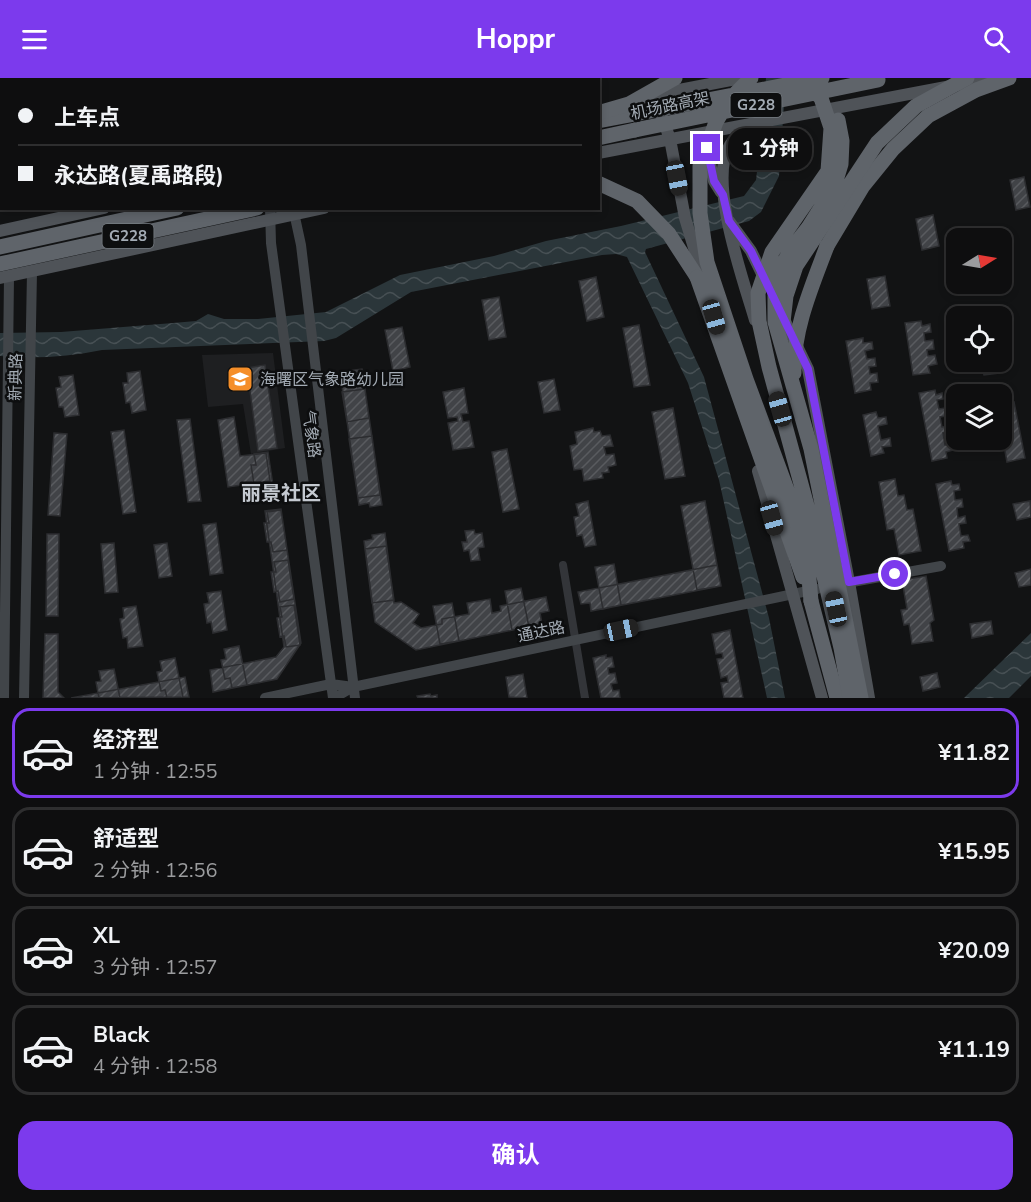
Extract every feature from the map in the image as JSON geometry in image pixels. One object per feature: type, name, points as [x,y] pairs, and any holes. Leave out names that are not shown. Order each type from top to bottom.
[{"type":"highway","points":[[600,112],[629,104],[675,78]]},
{"type":"highway","points":[[752,78],[729,100],[716,122],[700,166],[700,213],[707,262],[746,379],[796,514],[807,556],[811,601]]},
{"type":"highway","name":"机场路高架","points":[[600,138],[890,78]]},
{"type":"highway","points":[[781,343],[786,296],[796,266],[877,143],[916,106],[967,78]]},
{"type":"highway","points":[[809,513],[795,404],[794,360],[803,309],[827,246],[863,186],[893,149],[928,116],[976,90],[1009,78]]},
{"type":"highway","points":[[810,80],[831,102],[838,120],[842,141],[841,164],[834,186],[779,270],[775,289],[775,322],[811,449],[861,698]]},
{"type":"highway","points":[[810,80],[821,98],[831,128],[828,171],[772,252],[758,293],[759,321],[769,367],[809,513],[841,648],[850,698]]},
{"type":"highway","name":"机场路高架","points":[[600,121],[810,80]]},
{"type":"highway","points":[[600,184],[637,201],[669,234],[697,277],[811,601],[837,698]]},
{"type":"highway","name":"G228","points":[[0,247],[168,210]]},
{"type":"highway","name":"G228","points":[[0,264],[247,210]]},
{"type":"highway","points":[[0,240],[36,238]]},
{"type":"main road","points":[[600,106],[741,78]]},
{"type":"main road","points":[[600,153],[993,78]]},
{"type":"main road","points":[[654,95],[670,139],[685,218],[822,698]]},
{"type":"main road","points":[[763,120],[749,128],[730,145],[725,156],[723,195],[729,226],[831,586],[855,698]]},
{"type":"main road","points":[[703,132],[714,181],[723,195]]},
{"type":"main road","points":[[0,231],[95,210]]},
{"type":"main road","points":[[5,278],[271,214],[309,210]]},
{"type":"main road","points":[[729,226],[751,251],[808,369],[869,698]]},
{"type":"street","name":"气象路","points":[[294,212],[310,321],[354,692]]},
{"type":"street","name":"气象路","points":[[271,214],[270,243],[334,698]]},
{"type":"street","name":"新典路","points":[[24,698],[32,272]]},
{"type":"street","name":"新典路","points":[[4,698],[9,369],[5,278]]},
{"type":"street","points":[[563,565],[585,698]]},
{"type":"street","name":"通达路","points":[[334,698],[576,639],[849,582],[941,566]]},
{"type":"street","name":"通达路","points":[[265,698],[331,684],[354,692]]},
{"type":"shaded area","name":"海曙区气象路幼儿园","points":[[273,353],[285,448],[251,454],[243,404],[208,407],[202,355]]},
{"type":"water","points":[[766,78],[786,78],[779,176],[761,212],[749,221],[646,249],[645,252],[704,377],[769,618],[785,698],[767,698],[719,480],[688,383],[627,257],[616,254],[602,255],[411,292],[336,338],[324,341],[102,350],[51,357],[0,356],[0,333],[61,332],[196,321],[208,314],[224,319],[258,319],[326,312],[400,275],[494,256],[546,241],[621,226],[744,196],[756,180]]},
{"type":"water","points":[[1031,633],[1031,676],[1009,698],[964,698]]},
{"type":"building","points":[[1024,177],[1030,207],[1016,210],[1010,180]]},
{"type":"building","points":[[933,215],[939,246],[922,250],[916,219]]},
{"type":"building","points":[[885,276],[890,306],[872,309],[867,279]]},
{"type":"building","points":[[596,277],[604,317],[587,321],[579,281]]},
{"type":"building","points":[[499,297],[506,337],[489,340],[482,300]]},
{"type":"building","points":[[921,321],[922,326],[930,324],[931,332],[924,333],[925,341],[933,340],[934,349],[927,350],[928,356],[935,355],[937,364],[928,366],[930,373],[913,375],[905,323]]},
{"type":"building","points":[[639,325],[650,385],[634,387],[623,328]]},
{"type":"building","points":[[402,327],[410,367],[393,371],[385,330]]},
{"type":"building","points":[[863,338],[863,343],[872,342],[873,349],[865,351],[867,359],[875,358],[876,366],[869,367],[870,374],[877,373],[878,382],[870,383],[871,390],[855,393],[846,341]]},
{"type":"building","points":[[265,365],[277,448],[258,451],[247,368]]},
{"type":"building","points":[[362,369],[382,505],[370,507],[369,503],[359,505],[340,372]]},
{"type":"building","points":[[140,371],[146,410],[132,413],[130,402],[126,403],[123,383],[128,383],[127,373]]},
{"type":"building","points":[[983,372],[999,372],[999,373],[984,375]]},
{"type":"building","points":[[73,375],[79,415],[65,417],[63,407],[59,407],[56,388],[61,387],[59,377]]},
{"type":"building","points":[[554,379],[560,410],[544,413],[538,382]]},
{"type":"building","points":[[464,388],[468,413],[461,414],[463,422],[469,421],[474,447],[453,450],[448,423],[458,421],[457,417],[448,418],[443,392]]},
{"type":"building","points":[[365,389],[369,418],[347,422],[342,392]]},
{"type":"building","points":[[935,390],[936,395],[942,393],[943,399],[937,400],[939,409],[945,408],[946,412],[946,416],[940,417],[942,427],[946,426],[946,433],[943,433],[945,445],[946,450],[953,450],[946,452],[947,458],[932,461],[919,393]]},
{"type":"building","points":[[1012,402],[1014,402],[1025,458],[1007,462],[1005,450],[1012,450]]},
{"type":"building","points":[[673,408],[685,476],[665,479],[652,412]]},
{"type":"building","points":[[876,412],[878,418],[886,417],[887,424],[878,426],[881,440],[890,438],[891,446],[882,447],[884,453],[871,456],[863,415]]},
{"type":"building","points":[[234,417],[240,456],[266,453],[270,481],[228,487],[218,420]]},
{"type":"building","points":[[190,419],[201,501],[188,502],[177,420]]},
{"type":"building","points":[[593,428],[594,432],[600,431],[602,436],[610,435],[613,446],[604,447],[606,455],[614,454],[616,465],[608,467],[609,472],[602,473],[603,478],[584,481],[582,469],[574,470],[570,446],[577,444],[575,432]]},
{"type":"building","points":[[124,430],[136,512],[123,514],[111,432]]},
{"type":"building","points":[[54,433],[67,434],[60,516],[48,515]]},
{"type":"building","points":[[372,436],[380,495],[358,498],[349,439]]},
{"type":"building","points":[[507,449],[519,509],[503,512],[492,452]]},
{"type":"building","points":[[268,452],[274,492],[260,494],[258,484],[254,484],[251,465],[256,465],[254,454]]},
{"type":"building","points":[[895,479],[898,496],[904,495],[907,510],[913,509],[921,551],[899,555],[894,529],[887,530],[879,482]]},
{"type":"building","points":[[951,481],[952,485],[959,484],[960,490],[954,491],[955,500],[962,499],[963,507],[957,508],[958,518],[965,516],[966,523],[959,524],[961,536],[968,535],[970,541],[963,542],[964,548],[949,551],[936,484]]},
{"type":"building","points":[[588,501],[596,545],[585,547],[582,535],[577,536],[574,517],[579,516],[576,504]]},
{"type":"building","points":[[705,501],[721,586],[697,590],[681,506]]},
{"type":"building","points":[[1030,501],[1031,517],[1017,520],[1013,504]]},
{"type":"building","points":[[281,509],[301,643],[277,679],[213,692],[210,670],[276,657],[284,647],[265,511]]},
{"type":"building","points":[[281,510],[287,550],[273,552],[271,542],[267,542],[264,523],[269,523],[267,512]]},
{"type":"building","points":[[216,523],[223,573],[210,575],[203,525]]},
{"type":"building","points":[[474,530],[475,534],[482,533],[484,547],[478,548],[480,560],[471,561],[469,550],[464,551],[462,542],[467,542],[465,531]]},
{"type":"building","points":[[385,533],[394,603],[401,602],[419,614],[413,623],[421,628],[442,624],[442,619],[469,614],[467,603],[490,599],[492,613],[501,611],[500,606],[546,597],[549,611],[540,613],[542,624],[416,650],[375,622],[364,541],[373,539],[372,535]]},
{"type":"building","points":[[47,534],[59,534],[58,616],[46,616]]},
{"type":"building","points":[[114,543],[118,592],[105,593],[101,544]]},
{"type":"building","points":[[167,543],[172,576],[159,578],[154,545]]},
{"type":"building","points":[[386,546],[394,600],[372,603],[365,549]]},
{"type":"building","points":[[288,560],[294,599],[280,602],[278,591],[274,592],[271,572],[276,572],[274,562]]},
{"type":"building","points":[[614,564],[621,605],[603,609],[595,567]]},
{"type":"building","points":[[717,565],[721,586],[591,611],[590,603],[581,604],[578,592]]},
{"type":"building","points":[[1031,569],[1031,585],[1019,587],[1015,573]]},
{"type":"building","points":[[926,576],[934,620],[930,623],[933,641],[912,644],[909,624],[904,625],[901,610],[907,609],[902,580]]},
{"type":"building","points":[[521,588],[529,627],[512,630],[505,591]]},
{"type":"building","points":[[221,591],[227,630],[213,633],[211,622],[207,623],[204,604],[209,603],[207,593]]},
{"type":"building","points":[[452,603],[459,641],[440,644],[433,606]]},
{"type":"building","points":[[294,605],[300,645],[286,647],[284,636],[280,637],[277,618],[282,617],[280,607]]},
{"type":"building","points":[[136,606],[143,646],[128,648],[127,637],[123,638],[120,619],[124,618],[123,608]]},
{"type":"building","points":[[991,621],[993,634],[972,638],[970,624]]},
{"type":"building","points":[[730,630],[743,698],[724,698],[721,683],[728,682],[727,676],[721,678],[717,659],[723,658],[722,653],[716,654],[712,634]]},
{"type":"building","points":[[45,634],[58,634],[58,692],[64,698],[43,698]]},
{"type":"building","points":[[239,646],[247,685],[232,688],[230,678],[225,679],[221,660],[226,659],[224,649]]},
{"type":"building","points":[[606,655],[606,658],[612,657],[614,667],[608,668],[609,674],[615,673],[617,683],[611,684],[613,691],[619,690],[620,698],[601,698],[593,658]]},
{"type":"building","points":[[175,658],[183,697],[167,698],[165,690],[161,691],[157,672],[162,671],[160,661]]},
{"type":"building","points":[[114,669],[120,698],[99,698],[96,682],[101,681],[99,671]]},
{"type":"building","points":[[937,673],[940,687],[923,691],[920,677]]},
{"type":"building","points":[[523,674],[527,698],[509,697],[506,677]]},
{"type":"building","points":[[185,677],[189,697],[71,698]]},
{"type":"building","points":[[430,694],[431,696],[437,695],[437,698],[418,698],[417,696]]},
{"type":"place","name":"海曙区气象路幼儿园","points":[[240,379]]},
{"type":"district","name":"丽景社区","points":[[281,493]]},
{"type":"route","points":[[707,148],[714,181],[723,195],[729,221],[751,251],[808,369],[849,582],[895,574]]}]
